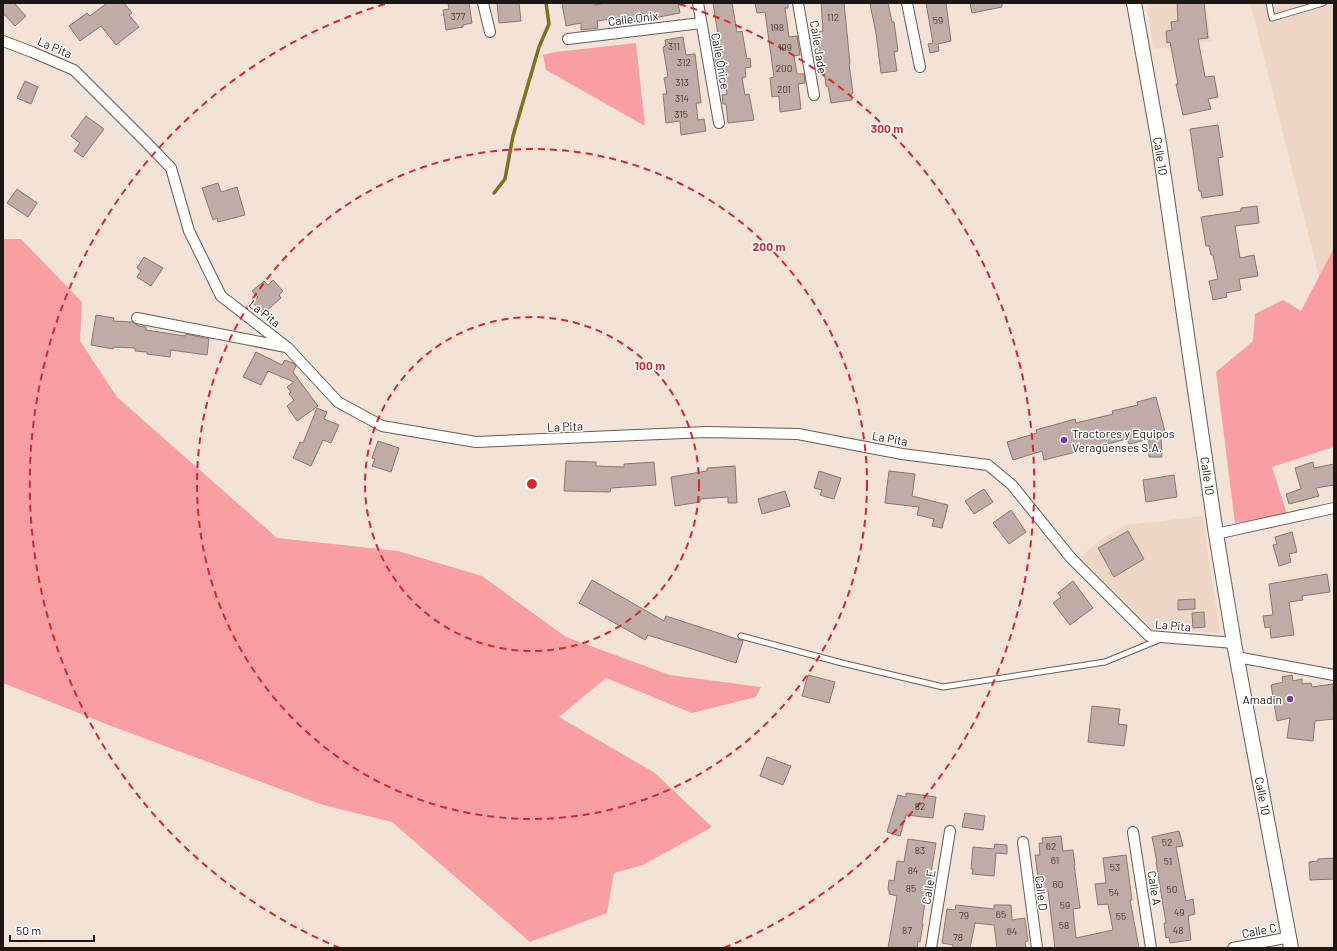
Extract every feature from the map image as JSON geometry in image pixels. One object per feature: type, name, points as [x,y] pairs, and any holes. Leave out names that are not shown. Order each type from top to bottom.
[{"type":"main road","name":"Calle 10","points":[[1134,3],[1159,143],[1216,534],[1234,643],[1290,942]]},
{"type":"street","points":[[483,3],[490,32]]},
{"type":"street","name":"Calle Ónice","points":[[698,3],[719,123]]},
{"type":"street","name":"Calle Jade","points":[[798,3],[814,95]]},
{"type":"street","points":[[907,3],[920,67]]},
{"type":"street","name":"Calle Onix","points":[[568,39],[702,23]]},
{"type":"street","name":"La Pita","points":[[3,41],[74,70],[171,168],[189,231],[221,296],[288,348],[338,402],[382,426],[476,442],[707,432],[798,434],[902,454],[988,465],[1012,484],[1071,558],[1149,636],[1234,643]]},
{"type":"street","points":[[137,318],[288,348]]},
{"type":"street","points":[[1216,534],[1334,508]]},
{"type":"street","points":[[1237,657],[1334,675]]},
{"type":"street","name":"Calle E","points":[[931,948],[950,831]]},
{"type":"street","name":"Calle A","points":[[1134,832],[1151,948]]},
{"type":"street","name":"Calle D","points":[[1023,842],[1036,948]]},
{"type":"street","name":"Calle C","points":[[1233,948],[1290,942]]},
{"type":"lane","points":[[1269,3],[1272,18],[1323,3]]},
{"type":"lane","points":[[741,636],[842,663],[943,687],[1105,662],[1166,638]]},
{"type":"shaded area","points":[[1147,3],[1206,3],[1211,41],[1153,49]]},
{"type":"shaded area","points":[[1250,3],[1334,3],[1334,336]]},
{"type":"shaded area","points":[[636,43],[645,126],[546,70],[543,55],[555,52]]},
{"type":"shaded area","points":[[3,239],[21,239],[82,302],[80,341],[117,397],[277,538],[398,551],[482,576],[566,637],[670,675],[761,687],[756,697],[692,713],[606,678],[559,717],[655,773],[712,827],[643,865],[614,873],[607,913],[530,942],[392,822],[323,805],[114,727],[3,683]]},
{"type":"shaded area","points":[[1334,248],[1334,447],[1272,467],[1287,514],[1235,523],[1216,372],[1253,341],[1255,314],[1283,300],[1301,311]]},
{"type":"shaded area","points":[[1203,516],[1220,633],[1154,630],[1080,557],[1103,538],[1126,525]]},
{"type":"building","points":[[3,3],[14,3],[26,16],[15,26],[3,13]]},
{"type":"building","points":[[107,3],[124,3],[132,13],[129,15],[139,27],[116,45],[101,26],[80,41],[69,26],[87,13],[90,16]]},
{"type":"building","points":[[448,3],[469,3],[472,23],[463,25],[463,27],[446,30],[443,10],[449,9]]},
{"type":"building","points":[[497,3],[519,3],[521,21],[499,23]]},
{"type":"building","points":[[562,3],[594,3],[594,5],[606,3],[678,3],[680,13],[632,22],[631,16],[597,21],[598,28],[581,30],[581,23],[566,26]]},
{"type":"building","points":[[713,3],[732,3],[737,32],[742,31],[747,59],[750,58],[751,67],[745,68],[746,77],[742,78],[745,95],[749,94],[754,120],[728,123],[726,104],[723,104],[722,95],[727,94],[723,66],[716,67],[714,46],[712,46],[710,36],[718,35]]},
{"type":"building","points":[[755,3],[788,3],[788,8],[785,8],[789,37],[797,36],[800,55],[794,56],[797,74],[804,74],[805,83],[798,84],[801,109],[780,112],[779,96],[772,97],[770,78],[774,77],[765,12],[757,13]]},
{"type":"building","points":[[821,3],[844,3],[853,93],[851,94],[852,100],[831,103],[828,86],[826,86],[823,63],[820,64],[818,32],[823,31]]},
{"type":"building","points":[[888,3],[892,22],[894,22],[898,51],[894,52],[897,71],[881,73],[876,33],[870,4]]},
{"type":"building","points":[[926,3],[946,3],[951,41],[938,44],[939,51],[930,53],[928,44],[933,43]]},
{"type":"building","points":[[970,3],[1002,3],[1002,7],[972,13]]},
{"type":"building","points":[[1177,3],[1204,3],[1208,38],[1198,39],[1205,77],[1214,76],[1218,97],[1208,99],[1211,109],[1183,115],[1176,84],[1178,84],[1170,42],[1167,43],[1166,31],[1172,30],[1171,22],[1178,21]]},
{"type":"building","points":[[683,37],[686,55],[695,54],[701,103],[696,103],[698,120],[704,119],[706,131],[681,135],[680,121],[666,123],[663,94],[667,94],[664,78],[668,77],[663,47],[666,46],[665,40]]},
{"type":"building","points":[[25,81],[38,87],[31,104],[17,98]]},
{"type":"building","points":[[86,116],[104,129],[83,157],[74,151],[80,143],[71,136]]},
{"type":"building","points":[[1218,125],[1223,157],[1218,158],[1223,195],[1202,198],[1201,191],[1199,191],[1190,129]]},
{"type":"building","points":[[218,183],[221,192],[237,187],[245,215],[218,222],[217,218],[213,220],[202,188]]},
{"type":"building","points":[[17,189],[37,203],[28,217],[7,203]]},
{"type":"building","points":[[1257,206],[1259,223],[1235,226],[1240,258],[1254,255],[1258,276],[1239,279],[1241,290],[1226,293],[1227,297],[1213,300],[1209,281],[1218,279],[1213,255],[1211,255],[1209,246],[1206,246],[1201,217],[1241,211],[1241,208]]},
{"type":"building","points":[[144,257],[163,268],[151,286],[137,277],[141,271],[137,268]]},
{"type":"building","points":[[273,280],[283,291],[279,295],[281,298],[263,314],[252,302],[258,297],[252,291],[264,281],[268,285]]},
{"type":"building","points":[[96,315],[114,318],[113,321],[132,322],[138,326],[146,327],[146,330],[185,336],[186,334],[209,339],[207,355],[171,350],[170,357],[135,351],[135,348],[113,347],[113,349],[91,345]]},
{"type":"building","points":[[256,352],[282,365],[285,360],[293,363],[296,366],[293,372],[318,406],[297,421],[287,406],[294,400],[289,394],[291,392],[287,387],[294,382],[268,371],[261,385],[243,377]]},
{"type":"building","points":[[1156,397],[1166,436],[1161,437],[1162,457],[1149,457],[1149,439],[1129,444],[1127,439],[1044,460],[1042,451],[1013,460],[1007,442],[1037,433],[1036,430],[1075,419],[1076,423],[1113,414],[1112,411],[1138,405],[1137,402]]},
{"type":"building","points":[[317,408],[327,412],[324,419],[339,425],[331,443],[323,440],[311,466],[293,458],[300,442],[303,443]]},
{"type":"building","points":[[378,441],[399,448],[391,472],[372,466],[375,459],[372,458]]},
{"type":"building","points":[[566,461],[596,462],[596,466],[624,467],[624,464],[654,462],[656,485],[611,488],[610,492],[564,491]]},
{"type":"building","points":[[1313,462],[1314,468],[1334,464],[1334,485],[1316,488],[1319,496],[1289,504],[1286,494],[1301,489],[1295,468]]},
{"type":"building","points":[[735,466],[737,503],[728,503],[728,497],[700,499],[700,502],[675,506],[671,477],[707,471],[707,468]]},
{"type":"building","points":[[819,471],[841,478],[834,499],[820,495],[822,490],[814,488]]},
{"type":"building","points":[[889,471],[915,474],[912,496],[948,505],[942,528],[932,526],[934,519],[917,515],[919,507],[885,503]]},
{"type":"building","points":[[1174,475],[1177,497],[1146,502],[1143,480]]},
{"type":"building","points":[[984,489],[993,502],[974,514],[965,501]]},
{"type":"building","points":[[785,491],[790,506],[762,514],[758,499]]},
{"type":"building","points":[[1011,510],[1026,532],[1009,544],[993,523]]},
{"type":"building","points":[[1128,531],[1144,559],[1114,577],[1098,548]]},
{"type":"building","points":[[1292,532],[1297,552],[1289,554],[1291,562],[1279,566],[1273,545],[1277,544],[1275,537]]},
{"type":"building","points":[[1327,574],[1330,592],[1302,596],[1303,600],[1289,602],[1294,635],[1271,638],[1270,627],[1265,628],[1263,616],[1273,615],[1269,584]]},
{"type":"building","points":[[592,580],[664,621],[666,616],[743,641],[736,663],[648,635],[645,640],[579,603]]},
{"type":"building","points":[[1073,581],[1093,608],[1070,625],[1053,603],[1061,597],[1058,593]]},
{"type":"building","points":[[1195,599],[1195,609],[1178,610],[1178,600]]},
{"type":"building","points":[[1204,612],[1205,627],[1193,628],[1192,613]]},
{"type":"building","points":[[808,675],[835,682],[829,703],[802,696]]},
{"type":"building","points":[[1292,675],[1293,681],[1302,679],[1302,684],[1311,683],[1312,687],[1333,684],[1334,719],[1315,721],[1313,741],[1287,738],[1290,718],[1277,721],[1271,685],[1283,682],[1282,677]]},
{"type":"building","points":[[1092,706],[1120,709],[1118,724],[1127,725],[1124,746],[1088,742]]},
{"type":"building","points":[[767,757],[791,766],[783,785],[760,776]]},
{"type":"building","points":[[906,793],[936,797],[933,818],[906,815],[900,836],[887,832],[898,795],[906,797]]},
{"type":"building","points":[[965,813],[985,816],[983,830],[962,827]]},
{"type":"building","points":[[1179,831],[1183,846],[1176,847],[1186,901],[1193,899],[1195,914],[1188,916],[1191,940],[1170,943],[1169,937],[1166,938],[1164,923],[1166,923],[1152,837]]},
{"type":"building","points":[[1061,836],[1063,851],[1073,850],[1080,908],[1073,909],[1076,938],[1113,930],[1108,904],[1098,905],[1095,884],[1106,883],[1103,858],[1126,855],[1132,900],[1130,900],[1139,948],[1055,948],[1048,891],[1040,892],[1035,855],[1040,855],[1039,843],[1043,843],[1042,838]]},
{"type":"building","points":[[908,839],[936,843],[929,885],[934,886],[932,895],[926,894],[920,942],[918,941],[917,948],[888,948],[897,896],[889,894],[889,880],[894,881],[897,861],[904,862]]},
{"type":"building","points":[[995,844],[1007,845],[1007,854],[996,853],[994,876],[972,874],[973,847],[994,849]]},
{"type":"building","points":[[1334,858],[1334,879],[1310,880],[1309,862],[1318,861],[1318,859]]},
{"type":"building","points":[[956,905],[994,909],[994,905],[1011,905],[1012,920],[1025,918],[1028,941],[1025,942],[1026,948],[997,948],[994,925],[975,923],[970,948],[953,948],[953,945],[942,943],[947,909],[955,910]]},
{"type":"waterway","points":[[494,193],[505,179],[513,136],[539,47],[549,24],[546,3]]},
{"type":"place","name":"Tractores y Equipos Veragüenses S.A.","points":[[1064,440]]},
{"type":"place","name":"Amadin","points":[[1290,699]]}]
